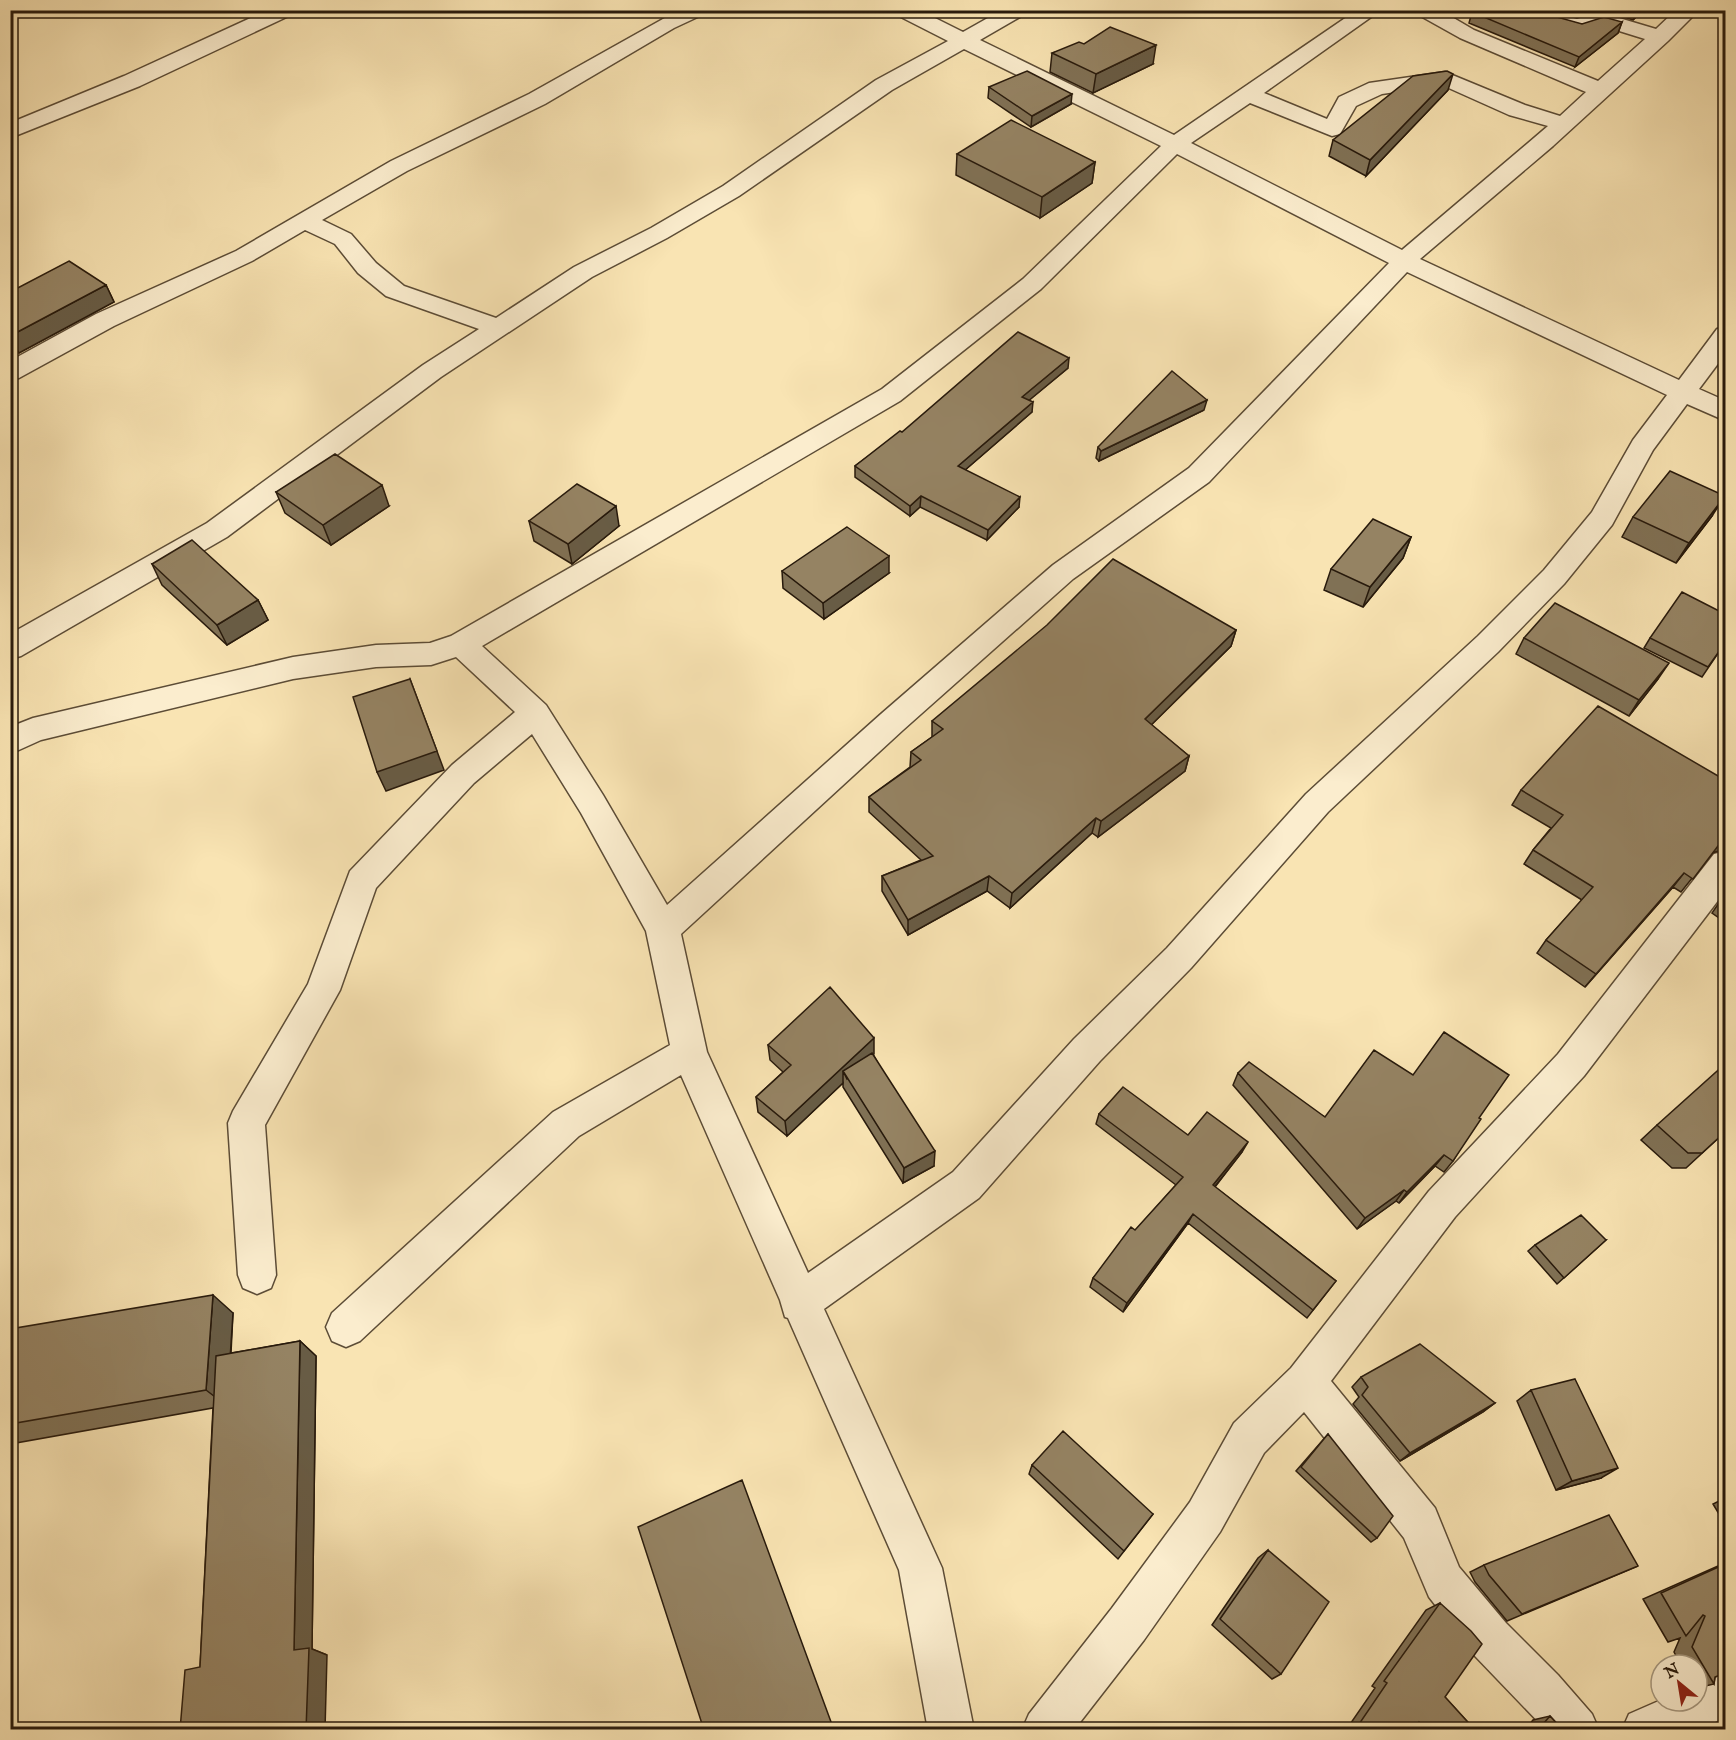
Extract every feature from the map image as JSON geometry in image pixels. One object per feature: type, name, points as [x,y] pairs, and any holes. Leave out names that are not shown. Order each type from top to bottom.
[{"type":"street","points":[[10,131],[132,81],[286,10]]},
{"type":"street","points":[[10,372],[105,320],[244,256],[399,166],[537,99],[667,24],[697,10]]},
{"type":"street","points":[[902,10],[1175,144],[1404,261],[1725,412]]},
{"type":"street","points":[[10,648],[217,530],[432,371],[583,272],[659,233],[731,191],[884,85],[1018,10]]},
{"type":"street","points":[[10,742],[33,730],[293,668],[376,656],[431,654],[461,644],[891,395],[1032,284],[1175,144],[1371,10]]},
{"type":"street","points":[[1518,10],[1579,26],[1599,18],[1661,38]]},
{"type":"street","points":[[663,929],[892,722],[1063,572],[1199,475],[1404,261],[1661,38],[1689,10]]},
{"type":"street","points":[[1433,15],[1475,14]]},
{"type":"street","points":[[1433,15],[1467,34],[1600,90]]},
{"type":"street","points":[[1248,94],[1332,129],[1347,102],[1377,88],[1445,78],[1516,110],[1563,124]]},
{"type":"street","points":[[305,221],[343,239],[367,268],[395,291],[498,327]]},
{"type":"street","points":[[799,1303],[966,1185],[1087,1050],[1179,958],[1317,803],[1488,644],[1554,577],[1602,518],[1642,446],[1684,393],[1725,335]]},
{"type":"street","points":[[461,644],[534,713],[592,804],[663,929],[688,1052],[920,1568],[951,1730]]},
{"type":"street","points":[[257,1275],[246,1123],[323,990],[362,880],[463,774],[534,713]]},
{"type":"street","points":[[1045,1730],[1128,1624],[1205,1517],[1249,1438],[1305,1382],[1442,1204],[1571,1065],[1725,864]]},
{"type":"street","points":[[346,1326],[566,1124],[688,1052]]},
{"type":"street","points":[[1305,1382],[1420,1523],[1444,1582],[1490,1639],[1542,1691],[1576,1730]]},
{"type":"street","points":[[1645,1730],[1725,1694]]},
{"type":"building","points":[[1532,10],[1582,24],[1604,17],[1622,22],[1579,57],[1472,12]]},
{"type":"building","points":[[1110,27],[1156,45],[1096,74],[1052,53],[1079,42],[1084,44]]},
{"type":"building","points":[[1027,71],[1072,94],[1032,116],[989,87]]},
{"type":"building","points":[[1447,71],[1453,74],[1370,160],[1333,140],[1413,76]]},
{"type":"building","points":[[1011,120],[1095,162],[1042,197],[957,154]]},
{"type":"building","points":[[69,261],[106,285],[10,336],[10,292]]},
{"type":"building","points":[[1018,332],[1069,358],[1022,397],[1033,402],[958,466],[1020,497],[988,530],[921,496],[910,506],[855,466],[900,431],[902,432]]},
{"type":"building","points":[[1172,371],[1207,400],[1101,451],[1098,447]]},
{"type":"building","points":[[335,454],[382,485],[323,525],[276,492]]},
{"type":"building","points":[[1670,471],[1725,496],[1689,543],[1633,517]]},
{"type":"building","points":[[577,484],[616,506],[568,544],[529,521]]},
{"type":"building","points":[[1373,519],[1411,537],[1370,587],[1331,569]]},
{"type":"building","points":[[847,527],[889,556],[823,603],[782,571]]},
{"type":"building","points":[[192,540],[258,600],[217,625],[152,564]]},
{"type":"building","points":[[1113,559],[1236,630],[1145,719],[1189,756],[1101,821],[1096,818],[1012,893],[989,876],[908,920],[882,876],[933,856],[869,797],[921,760],[911,752],[943,729],[932,721],[1047,625]]},
{"type":"building","points":[[1682,592],[1725,614],[1725,643],[1708,667],[1650,638]]},
{"type":"building","points":[[1555,603],[1669,663],[1639,700],[1524,638]]},
{"type":"building","points":[[410,679],[437,751],[377,772],[353,697]]},
{"type":"building","points":[[1598,706],[1725,780],[1725,838],[1693,879],[1684,873],[1596,974],[1546,940],[1593,887],[1533,850],[1563,815],[1521,790]]},
{"type":"building","points":[[830,987],[874,1038],[785,1121],[756,1097],[791,1065],[768,1045]]},
{"type":"building","points":[[1444,1032],[1509,1075],[1453,1161],[1444,1155],[1407,1192],[1404,1190],[1365,1218],[1238,1073],[1249,1062],[1325,1117],[1374,1050],[1413,1075]]},
{"type":"building","points":[[872,1053],[935,1151],[904,1168],[843,1071]]},
{"type":"building","points":[[1725,1064],[1725,1132],[1702,1153],[1688,1153],[1657,1125]]},
{"type":"building","points":[[1123,1087],[1188,1135],[1207,1112],[1248,1142],[1213,1185],[1336,1281],[1313,1310],[1193,1214],[1127,1303],[1093,1278],[1131,1227],[1135,1230],[1183,1177],[1099,1114]]},
{"type":"building","points":[[1581,1215],[1606,1240],[1564,1278],[1535,1245]]},
{"type":"building","points":[[213,1295],[206,1390],[10,1424],[10,1329]]},
{"type":"building","points":[[300,1341],[294,1650],[309,1648],[306,1730],[180,1730],[185,1670],[200,1667],[216,1356]]},
{"type":"building","points":[[1420,1344],[1495,1403],[1410,1453],[1362,1395],[1368,1387],[1361,1377]]},
{"type":"building","points":[[1575,1379],[1618,1468],[1572,1481],[1531,1390]]},
{"type":"building","points":[[1063,1431],[1153,1514],[1124,1551],[1032,1465]]},
{"type":"building","points":[[1328,1434],[1393,1516],[1377,1538],[1301,1467]]},
{"type":"building","points":[[742,1480],[834,1730],[704,1730],[638,1527]]},
{"type":"building","points":[[1609,1515],[1638,1566],[1522,1614],[1489,1575],[1484,1565]]},
{"type":"building","points":[[1268,1550],[1329,1602],[1281,1674],[1220,1619]]},
{"type":"building","points":[[1725,1564],[1725,1673],[1715,1677],[1714,1684],[1709,1676],[1709,1653],[1696,1653],[1692,1647],[1705,1616],[1703,1615],[1686,1636],[1661,1593]]},
{"type":"building","points":[[1440,1603],[1482,1644],[1445,1697],[1475,1730],[1425,1730],[1419,1722],[1414,1730],[1355,1730],[1387,1683],[1384,1681]]},
{"type":"building","points":[[1550,1716],[1561,1728],[1576,1728],[1577,1730],[1538,1730]]}]
